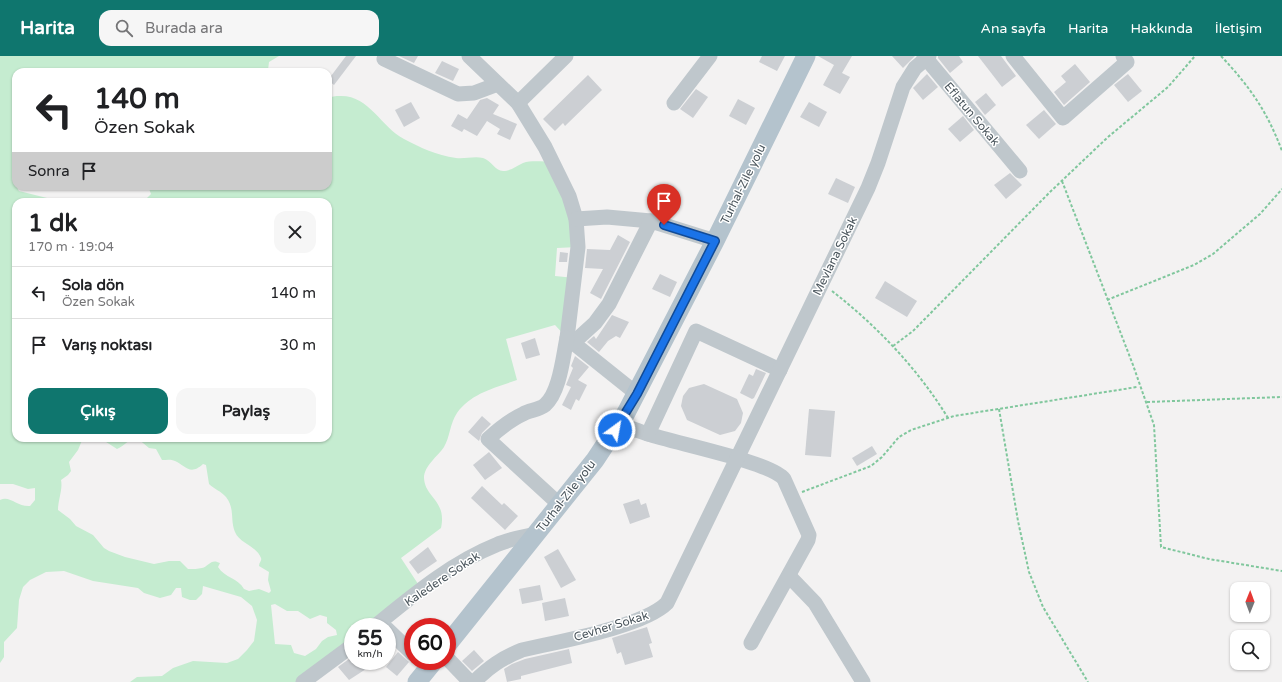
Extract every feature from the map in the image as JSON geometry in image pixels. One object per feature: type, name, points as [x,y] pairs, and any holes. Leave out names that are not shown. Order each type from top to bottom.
[{"type":"main road","name":"Turhal-Zile yolu","points":[[456,634],[595,460],[619,424],[637,394],[715,241],[806,56]]},
{"type":"main road","points":[[417,682],[425,670]]},
{"type":"street","points":[[469,56],[518,103],[558,171],[569,196],[576,219],[576,267],[570,341],[557,382],[549,401],[537,409],[512,420],[499,428],[488,439],[560,505]]},
{"type":"street","points":[[518,103],[566,56]]},
{"type":"street","points":[[674,103],[710,56]]},
{"type":"street","name":"Eflatun Sokak","points":[[927,57],[1020,171]]},
{"type":"street","name":"Mevlana Sokak","points":[[737,458],[873,175],[903,87],[915,68],[927,57]]},
{"type":"street","points":[[384,59],[458,94],[474,93],[498,84]]},
{"type":"street","points":[[1021,59],[1063,118],[1125,59]]},
{"type":"street","points":[[576,219],[607,217],[651,221],[715,241]]},
{"type":"street","points":[[570,341],[595,323],[609,304],[651,221]]},
{"type":"street","points":[[648,434],[696,331],[780,370]]},
{"type":"street","points":[[570,341],[637,394]]},
{"type":"street","points":[[619,424],[648,434],[737,458],[777,473],[784,480],[809,535],[806,548],[751,643]]},
{"type":"street","name":"Cevher Sokak","points":[[474,682],[499,660],[522,650],[603,631],[656,612],[662,608],[672,595],[737,458]]},
{"type":"street","name":"Kaledere Sokak","points":[[392,618],[452,569],[482,551],[514,539],[537,534]]},
{"type":"street","points":[[789,576],[815,602],[860,680]]},
{"type":"street","points":[[396,639],[404,646]]},
{"type":"street","points":[[303,682],[344,652]]},
{"type":"street","points":[[456,667],[470,682]]},
{"type":"path","points":[[893,346],[913,331],[1062,181],[1108,137],[1168,87],[1196,56]]},
{"type":"path","points":[[1221,56],[1257,99],[1273,126],[1282,151]]},
{"type":"path","points":[[1062,181],[1147,402],[1154,425],[1157,451],[1158,508],[1161,547],[1209,559],[1282,570]]},
{"type":"path","points":[[1107,300],[1188,268],[1213,254],[1260,214],[1282,189]]},
{"type":"path","points":[[822,282],[858,312],[893,346],[924,384],[948,418]]},
{"type":"path","points":[[792,496],[871,466],[882,457],[899,437],[911,430],[948,418],[1137,387]]},
{"type":"path","points":[[1147,402],[1282,397]]},
{"type":"path","points":[[999,409],[1018,521],[1029,572],[1043,607],[1088,682]]},
{"type":"green space","points":[[0,56],[279,56],[269,62],[268,68],[12,68],[12,190],[18,190],[47,198],[12,198],[12,442],[81,442],[78,450],[69,462],[71,471],[61,480],[58,510],[70,519],[76,526],[93,535],[104,548],[125,557],[154,564],[169,561],[180,561],[188,569],[202,568],[214,561],[220,563],[218,567],[224,574],[238,582],[244,589],[249,591],[259,589],[269,593],[271,591],[268,580],[269,572],[259,566],[261,559],[259,554],[237,536],[229,501],[224,495],[209,484],[206,465],[203,464],[199,468],[191,470],[173,460],[162,460],[156,449],[149,448],[142,442],[332,442],[332,198],[147,198],[151,194],[150,190],[332,190],[332,97],[337,96],[350,97],[359,101],[367,106],[396,134],[435,153],[456,158],[483,158],[500,171],[506,171],[527,162],[553,162],[578,247],[557,248],[555,276],[575,278],[567,338],[555,325],[506,339],[517,380],[484,392],[463,406],[455,417],[444,447],[426,469],[424,478],[425,485],[439,505],[442,519],[441,528],[401,558],[422,590],[386,618],[344,618],[344,652],[303,682],[130,682],[137,677],[162,676],[173,668],[193,661],[227,663],[238,659],[254,641],[257,620],[252,606],[241,597],[203,586],[202,594],[196,600],[190,600],[182,597],[181,588],[176,588],[171,595],[160,598],[144,593],[138,588],[93,581],[64,571],[46,572],[30,580],[23,587],[19,600],[17,628],[4,642],[4,657],[0,663],[0,500],[7,499],[21,505],[30,506],[35,500],[35,488],[28,489],[13,484],[0,484]],"holes":[[[275,604],[287,611],[298,611],[310,619],[320,615],[327,617],[327,623],[336,630],[337,635],[328,637],[322,641],[316,649],[305,656],[294,653],[291,645],[275,644],[271,605]]]},
{"type":"green space","points":[[106,442],[128,442],[122,446],[117,449]]},
{"type":"building","points":[[346,56],[356,56],[334,85],[332,83],[332,75]]},
{"type":"building","points":[[399,56],[418,56],[414,63]]},
{"type":"building","points":[[762,56],[785,56],[777,71],[759,62]]},
{"type":"building","points":[[818,56],[852,56],[842,73],[850,77],[840,94],[823,85],[834,65]]},
{"type":"building","points":[[892,56],[915,56],[903,68]]},
{"type":"building","points":[[938,56],[959,56],[963,62],[950,73]]},
{"type":"building","points":[[978,56],[1001,56],[1016,76],[1002,87]]},
{"type":"building","points":[[442,61],[459,69],[453,81],[435,73]]},
{"type":"building","points":[[1075,64],[1090,82],[1064,105],[1054,92],[1066,82],[1061,76]]},
{"type":"building","points":[[927,74],[938,87],[923,100],[913,88]]},
{"type":"building","points":[[1128,74],[1142,91],[1128,102],[1114,85]]},
{"type":"building","points":[[588,75],[602,90],[565,126],[563,123],[555,131],[543,119]]},
{"type":"building","points":[[696,89],[708,97],[693,118],[680,109]]},
{"type":"building","points":[[986,93],[996,105],[985,115],[975,102]]},
{"type":"building","points":[[487,98],[499,105],[493,114],[517,124],[510,140],[497,134],[500,129],[487,121],[477,136],[464,129],[462,132],[451,126],[458,114],[467,119],[480,100]]},
{"type":"building","points":[[738,99],[755,108],[746,125],[729,116]]},
{"type":"building","points":[[411,102],[420,118],[404,127],[395,110]]},
{"type":"building","points":[[809,102],[827,112],[819,127],[800,117]]},
{"type":"building","points":[[1044,110],[1056,124],[1039,139],[1026,125]]},
{"type":"building","points":[[963,116],[974,130],[960,142],[948,129]]},
{"type":"building","points":[[1010,173],[1022,185],[1006,199],[994,185]]},
{"type":"building","points":[[836,178],[855,187],[848,203],[828,194]]},
{"type":"building","points":[[618,235],[630,242],[601,299],[590,293],[603,269],[585,268],[587,249],[610,250]]},
{"type":"building","points":[[560,252],[568,253],[567,262],[559,262]]},
{"type":"building","points":[[660,274],[677,282],[670,297],[652,289]]},
{"type":"building","points":[[885,281],[917,301],[907,317],[875,298]]},
{"type":"building","points":[[612,315],[629,322],[620,338],[616,336],[608,341],[599,352],[587,342],[594,336],[596,339]]},
{"type":"building","points":[[535,338],[540,355],[526,359],[521,343]]},
{"type":"building","points":[[575,356],[589,367],[578,380],[587,385],[579,401],[576,399],[571,410],[562,405],[571,387],[566,385],[573,368],[571,366]]},
{"type":"building","points":[[756,369],[766,373],[754,398],[752,399],[740,393],[749,374],[753,376]]},
{"type":"building","points":[[704,384],[737,399],[743,413],[741,423],[735,431],[720,435],[687,420],[681,406],[683,396],[689,388]]},
{"type":"building","points":[[809,409],[835,411],[831,457],[805,455]]},
{"type":"building","points":[[482,416],[491,424],[482,433],[479,441],[468,432]]},
{"type":"building","points":[[872,446],[877,454],[857,466],[852,458]]},
{"type":"building","points":[[489,452],[502,468],[485,480],[473,465]]},
{"type":"building","points":[[482,486],[502,505],[504,503],[518,516],[505,530],[471,498]]},
{"type":"building","points":[[639,499],[641,505],[646,503],[650,517],[630,524],[623,504]]},
{"type":"building","points":[[428,547],[437,561],[418,574],[409,562]]},
{"type":"building","points":[[558,549],[576,580],[561,588],[544,557]]},
{"type":"building","points":[[540,585],[543,600],[522,604],[519,589]]},
{"type":"building","points":[[565,598],[569,616],[545,621],[542,603]]},
{"type":"building","points":[[647,627],[652,643],[649,644],[653,657],[625,665],[621,652],[617,654],[612,638]]},
{"type":"building","points":[[569,649],[572,663],[521,676],[521,679],[507,682],[504,669],[512,664],[525,659]]},
{"type":"building","points":[[474,650],[484,661],[472,671],[462,661]]},
{"type":"building","points":[[398,652],[404,657],[404,668],[397,676],[390,670],[396,670],[396,654]]},
{"type":"building","points":[[344,663],[344,670],[364,670],[349,680],[338,667]]},
{"type":"route","points":[[615,430],[637,394],[715,241],[664,225]]}]
